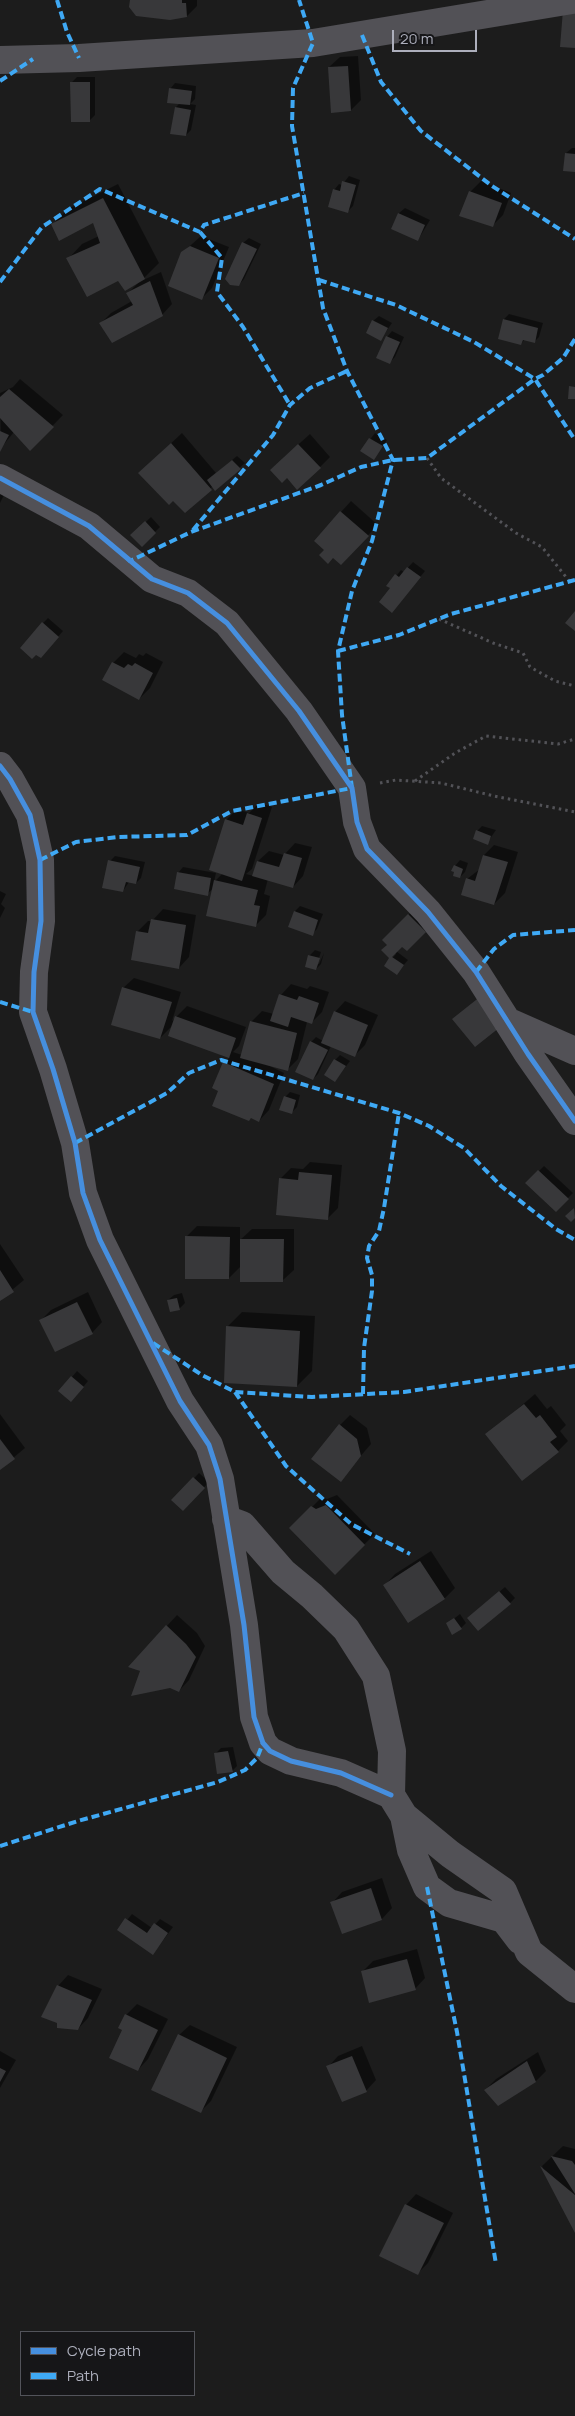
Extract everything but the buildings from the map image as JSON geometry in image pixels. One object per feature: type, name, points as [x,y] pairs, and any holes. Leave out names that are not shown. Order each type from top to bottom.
[{"type":"street","points":[[0,60],[79,58],[313,43],[572,0]]},
{"type":"street","points":[[0,478],[89,526],[152,579],[188,593],[227,624],[299,710],[352,788],[358,822],[368,849],[428,912],[476,972],[575,1121]]},
{"type":"street","points":[[0,766],[10,779],[30,814],[40,860],[41,921],[34,972],[33,1012],[53,1069],[75,1143],[84,1193],[100,1240],[180,1401],[209,1445],[220,1479],[244,1625],[254,1717],[264,1744],[270,1751],[291,1762],[341,1773],[398,1805],[450,1854],[503,1891],[530,1952]]},
{"type":"street","points":[[507,1021],[575,1051]]},
{"type":"street","points":[[226,1519],[242,1524],[283,1572],[312,1596],[346,1629],[376,1676],[392,1751],[398,1805],[411,1850],[427,1887],[449,1903],[504,1919],[530,1952],[575,1989]]},
{"type":"path","points":[[427,458],[441,478],[462,495],[516,533],[542,547],[570,582]]},
{"type":"path","points":[[439,620],[493,643],[523,652],[530,667],[555,680],[575,686]]},
{"type":"path","points":[[414,781],[455,753],[486,736],[558,744],[575,739]]},
{"type":"path","points":[[352,788],[396,780],[441,783],[575,812]]},
{"type":"marked path","points":[[57,0],[67,32],[79,58]]},
{"type":"marked path","points":[[40,860],[76,842],[118,837],[187,835],[232,811],[352,788],[342,715],[338,651],[352,591],[372,541],[393,460],[347,371],[323,308],[292,126],[293,88],[313,43],[299,0]]},
{"type":"marked path","points":[[362,35],[381,82],[421,131],[492,186],[575,239]]},
{"type":"marked path","points":[[0,81],[33,59]]},
{"type":"marked path","points":[[0,282],[42,227],[100,189],[200,232],[204,225],[304,193]]},
{"type":"marked path","points":[[200,232],[222,258],[217,292],[243,327],[290,405]]},
{"type":"marked path","points":[[319,280],[396,305],[474,342],[535,379],[575,440]]},
{"type":"marked path","points":[[127,558],[130,561],[191,532],[321,485],[361,467],[393,460],[427,458],[543,375],[563,358],[575,339]]},
{"type":"marked path","points":[[193,530],[273,435],[290,405],[310,388],[347,371]]},
{"type":"marked path","points":[[338,651],[399,635],[451,614],[575,580]]},
{"type":"marked path","points":[[476,972],[494,949],[513,935],[575,930]]},
{"type":"marked path","points":[[0,1002],[33,1012]]},
{"type":"marked path","points":[[75,1143],[167,1093],[189,1073],[221,1060],[399,1113],[429,1126],[464,1148],[501,1186],[556,1229],[575,1240]]},
{"type":"marked path","points":[[363,1394],[364,1348],[372,1291],[372,1275],[367,1258],[369,1246],[379,1231],[399,1113]]},
{"type":"marked path","points":[[153,1343],[202,1375],[235,1392],[312,1397],[404,1392],[575,1366]]},
{"type":"marked path","points":[[235,1392],[286,1466],[351,1524],[410,1554]]},
{"type":"marked path","points":[[0,1846],[78,1821],[218,1782],[245,1770],[257,1758],[263,1743]]},
{"type":"marked path","points":[[427,1887],[457,2032],[496,2264]]},
{"type":"cycle path","points":[[0,478],[89,526],[152,579],[188,593],[227,623],[299,711],[352,788],[357,822],[367,849],[428,912],[476,972],[528,1054],[575,1121]]},
{"type":"cycle path","points":[[0,766],[10,779],[30,815],[40,860],[41,921],[34,972],[33,1012],[53,1069],[75,1143],[83,1193],[100,1240],[180,1401],[209,1445],[220,1479],[244,1625],[254,1717],[263,1743],[270,1751],[291,1761],[341,1773],[391,1795]]}]
